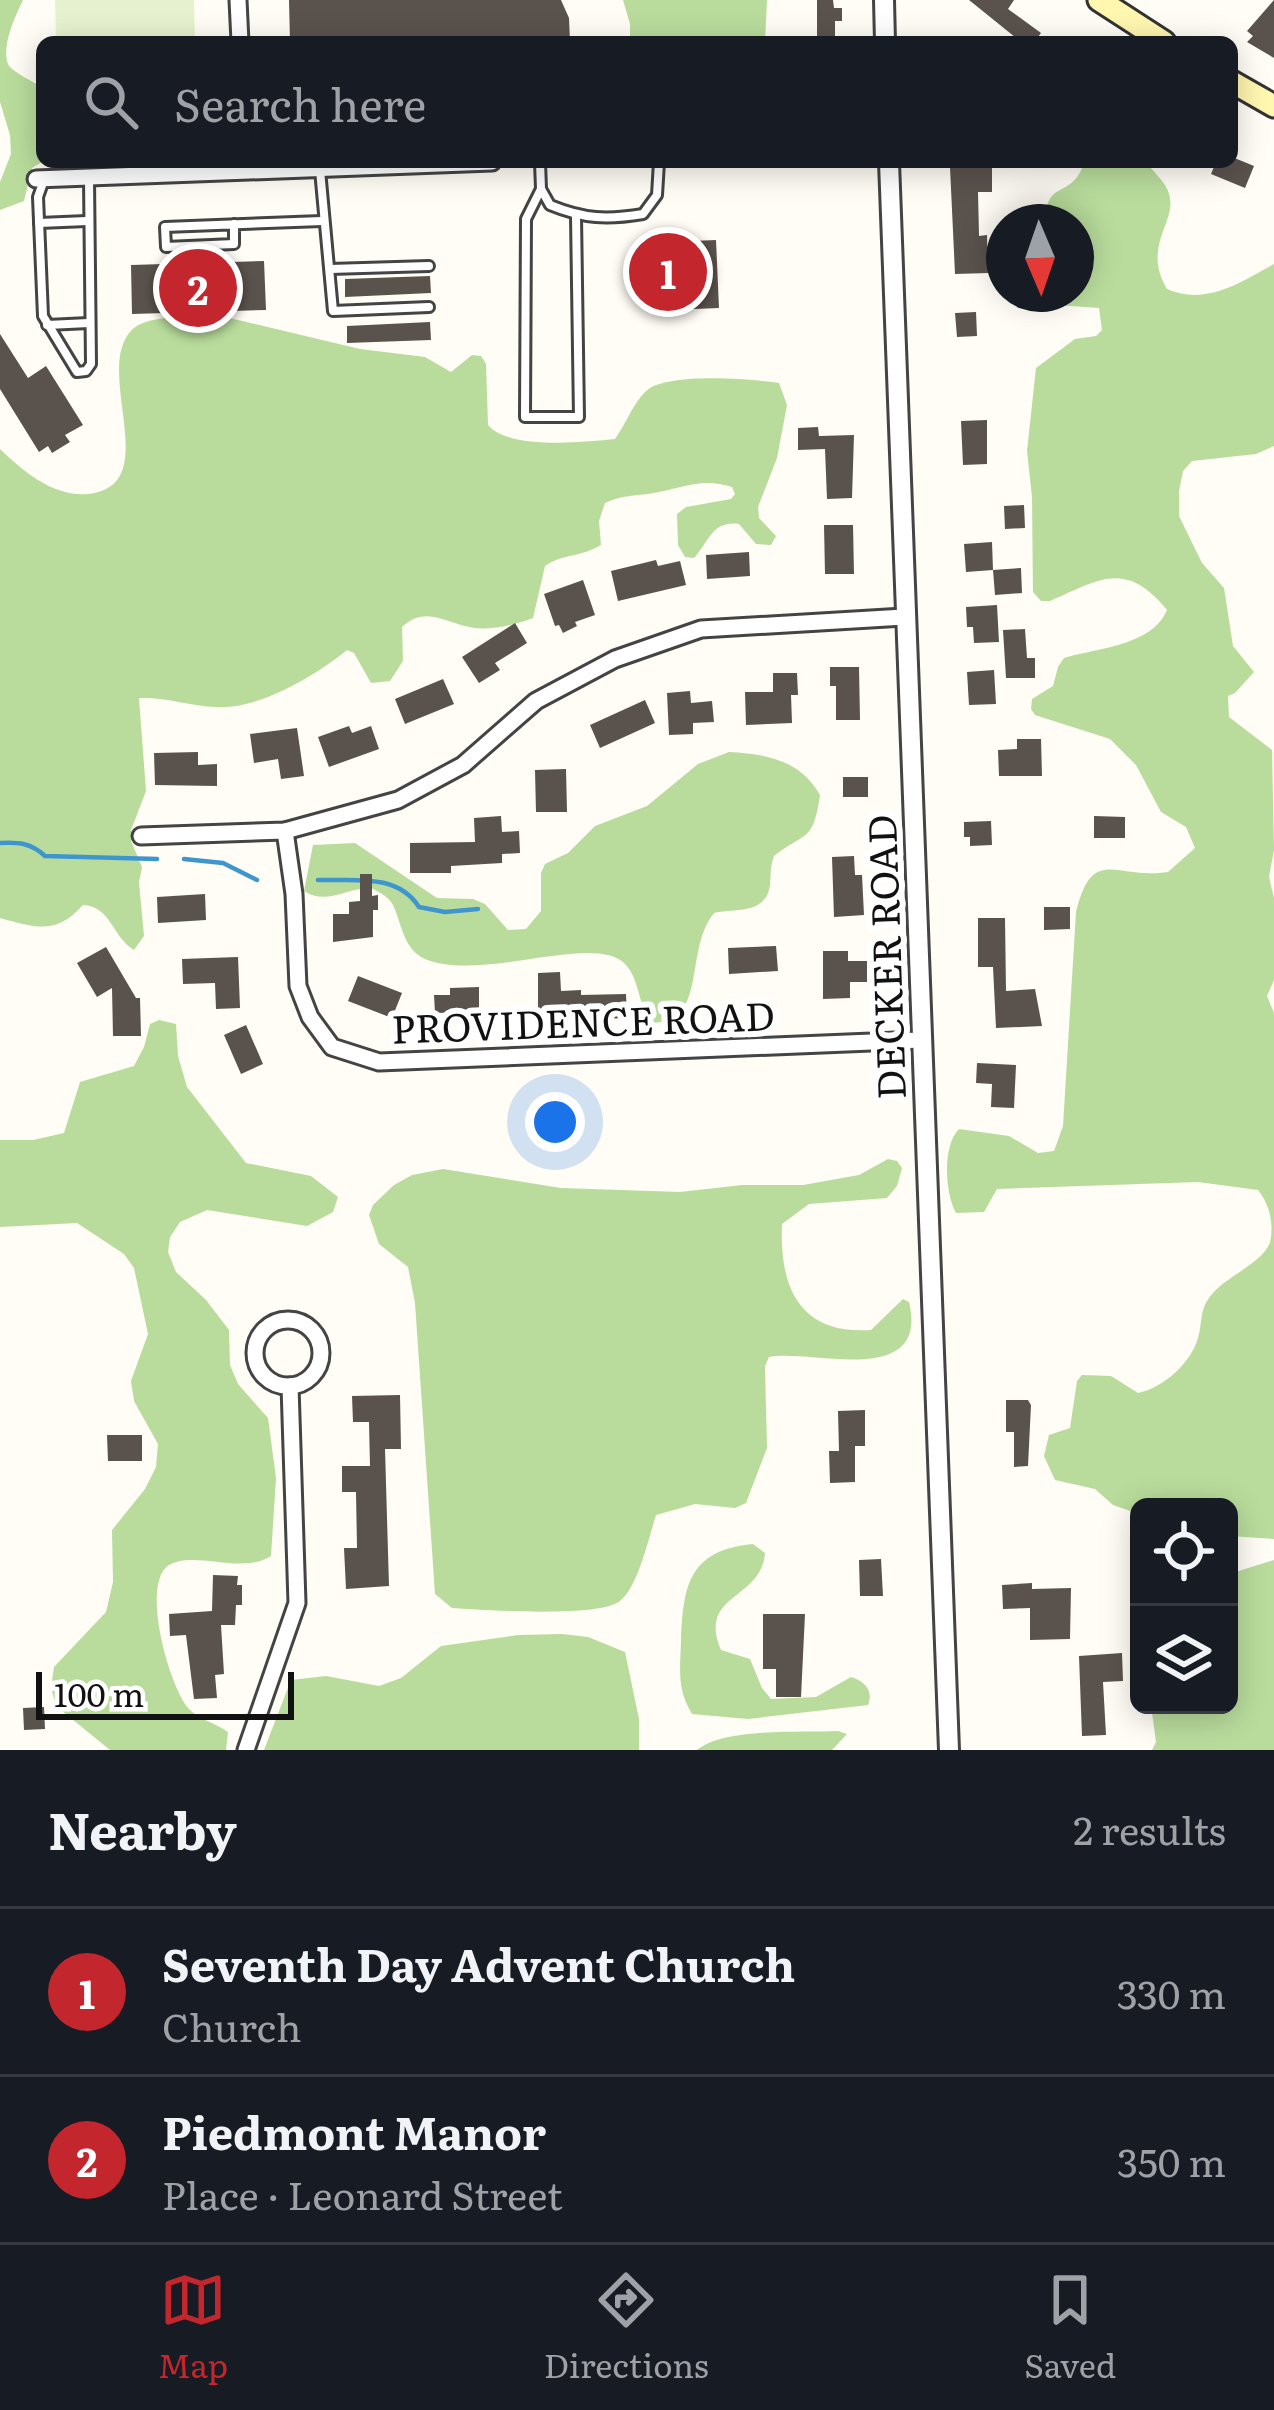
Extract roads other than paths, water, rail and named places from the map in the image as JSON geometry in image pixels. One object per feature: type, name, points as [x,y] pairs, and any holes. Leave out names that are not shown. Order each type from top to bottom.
[{"type":"main road","points":[[1099,0],[1155,36]]},
{"type":"main road","points":[[1238,85],[1274,106]]},
{"type":"street","points":[[238,0],[240,36]]},
{"type":"street","points":[[884,0],[885,36]]},
{"type":"street","points":[[40,179],[216,168]]},
{"type":"street","name":"DECKER ROAD","points":[[889,168],[949,1750]]},
{"type":"street","points":[[141,836],[285,831],[398,800],[463,765],[536,701],[615,658],[701,629],[904,617]]},
{"type":"street","name":"PROVIDENCE ROAD","points":[[285,831],[294,894],[298,986],[310,1017],[332,1047],[379,1062],[920,1040]]},
{"type":"street","points":[[289,1319],[309,1327],[321,1358],[311,1377],[290,1386],[270,1381],[254,1354],[261,1333],[289,1319]]},
{"type":"street","points":[[246,1750],[297,1603],[290,1386]]},
{"type":"lane","points":[[320,168],[333,311],[429,307]]},
{"type":"lane","points":[[540,168],[550,206],[577,216],[610,219],[643,214],[657,195],[659,168]]},
{"type":"lane","points":[[40,179],[43,316],[76,372],[86,371],[91,364],[89,177]]},
{"type":"lane","points":[[542,189],[526,219],[525,417],[579,417],[577,216]]},
{"type":"lane","points":[[39,223],[87,221]]},
{"type":"lane","points":[[234,224],[234,244],[166,247],[165,227],[234,224],[322,221]]},
{"type":"lane","points":[[330,269],[429,266]]},
{"type":"lane","points":[[47,325],[89,323]]},
{"type":"waterway","points":[[0,843],[24,844],[45,856],[157,859]]},
{"type":"waterway","points":[[184,859],[223,863],[257,880]]},
{"type":"waterway","points":[[318,880],[374,881],[399,889],[419,907],[445,912],[478,909]]},
{"type":"place","name":"Seventh Day Advent Church","points":[[668,272]]},
{"type":"place","name":"Piedmont Manor","points":[[198,288]]}]
